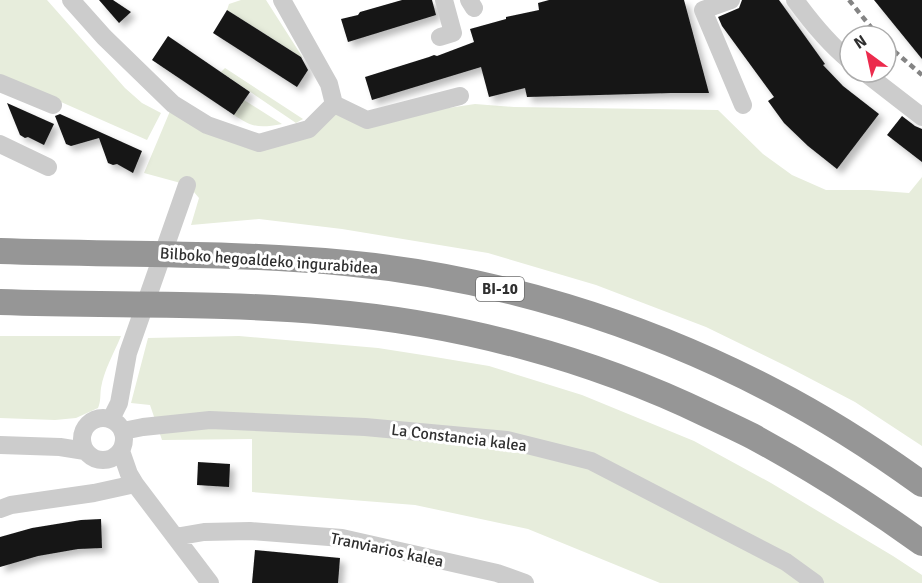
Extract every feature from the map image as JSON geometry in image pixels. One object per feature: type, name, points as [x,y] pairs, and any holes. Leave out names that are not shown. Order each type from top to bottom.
[{"type":"highway","name":"Bilboko hegoaldeko ingurabidea","points":[[0,251],[194,255],[347,263],[429,274],[503,290],[598,317],[664,341],[712,362],[774,391],[836,427],[922,484]]},
{"type":"highway","points":[[0,302],[281,308],[330,312],[433,326],[532,350],[645,387],[750,435],[809,469],[922,543]]},
{"type":"street","points":[[71,0],[104,37],[173,104],[207,125],[259,142],[309,129],[334,104]]},
{"type":"street","points":[[282,0],[329,84],[334,104]]},
{"type":"street","points":[[440,37],[453,33],[444,0]]},
{"type":"street","points":[[731,0],[703,10],[743,105]]},
{"type":"street","points":[[795,0],[809,19],[838,50]]},
{"type":"street","points":[[0,82],[53,105]]},
{"type":"street","points":[[879,84],[922,117]]},
{"type":"street","points":[[334,104],[368,120],[460,96]]},
{"type":"street","points":[[0,144],[48,167]]},
{"type":"street","points":[[104,461],[114,458],[121,451],[125,438],[117,418],[128,353],[187,185]]},
{"type":"street","points":[[117,418],[98,418],[87,425],[82,445],[94,459],[104,461],[132,479]]},
{"type":"street","name":"La Constancia kalea","points":[[117,418],[143,427],[210,420],[365,428],[507,440],[591,461],[786,562],[815,583]]},
{"type":"street","points":[[0,433],[62,437],[74,436],[84,431]]},
{"type":"street","points":[[0,446],[60,447],[86,451]]},
{"type":"street","points":[[121,451],[132,479],[210,583]]},
{"type":"street","points":[[0,508],[94,493],[132,479]]},
{"type":"street","name":"Tranviarios kalea","points":[[175,537],[204,532],[250,531],[342,538],[497,573],[525,583]]},
{"type":"green space","points":[[0,0],[47,0],[125,88],[142,103],[161,113],[147,140],[0,75]]},
{"type":"green space","points":[[241,0],[266,0],[303,58],[227,10],[229,4]]},
{"type":"green space","points":[[225,68],[303,119],[296,123],[221,72]]},
{"type":"green space","points":[[244,100],[282,124],[257,126],[234,115]]},
{"type":"green space","points":[[173,104],[259,143],[309,129],[334,104],[368,120],[475,104],[514,107],[718,110],[763,154],[792,175],[826,190],[909,193],[922,177],[922,446],[855,402],[788,367],[706,327],[596,285],[488,253],[342,229],[259,219],[191,225],[199,198],[188,185],[144,173]]},
{"type":"green space","points":[[0,336],[121,336],[104,375],[98,408],[76,418],[55,420],[0,418]]},
{"type":"green space","points":[[239,336],[378,348],[489,366],[582,395],[694,441],[771,483],[922,575],[922,583],[660,583],[528,529],[415,505],[252,492],[252,439],[162,440],[150,405],[131,403],[148,338]]},
{"type":"building","points":[[99,0],[113,0],[131,12],[119,23]]},
{"type":"building","points":[[402,0],[432,0],[436,15],[348,42],[341,19]]},
{"type":"building","points":[[549,0],[684,0],[709,93],[527,97],[525,88],[489,97],[481,67],[372,100],[365,77],[434,55],[437,56],[474,42],[470,29],[506,19],[506,17],[539,10],[538,3]]},
{"type":"building","points":[[742,0],[779,0],[825,64],[823,65],[838,81],[838,84],[841,84],[879,114],[837,169],[784,123],[768,101],[774,97],[722,26],[718,17],[739,8]]},
{"type":"building","points":[[874,0],[922,0],[922,59],[898,30],[898,24],[894,24]]},
{"type":"building","points":[[227,10],[301,57],[308,70],[297,87],[213,33]]},
{"type":"building","points":[[168,36],[250,92],[234,115],[152,60]]},
{"type":"building","points":[[7,103],[54,124],[44,145],[20,135]]},
{"type":"building","points":[[60,114],[142,151],[133,173],[117,164],[108,163],[99,138],[71,146],[66,144],[55,116]]},
{"type":"building","points":[[902,116],[922,129],[922,162],[887,135]]},
{"type":"building","points":[[198,462],[230,464],[229,487],[197,485]]},
{"type":"building","points":[[101,519],[102,548],[78,549],[38,556],[0,567],[0,537],[32,528]]},
{"type":"building","points":[[255,550],[340,558],[338,583],[252,583]]},
{"type":"railway","points":[[849,0],[868,24]]},
{"type":"railway","points":[[898,54],[922,75]]}]
